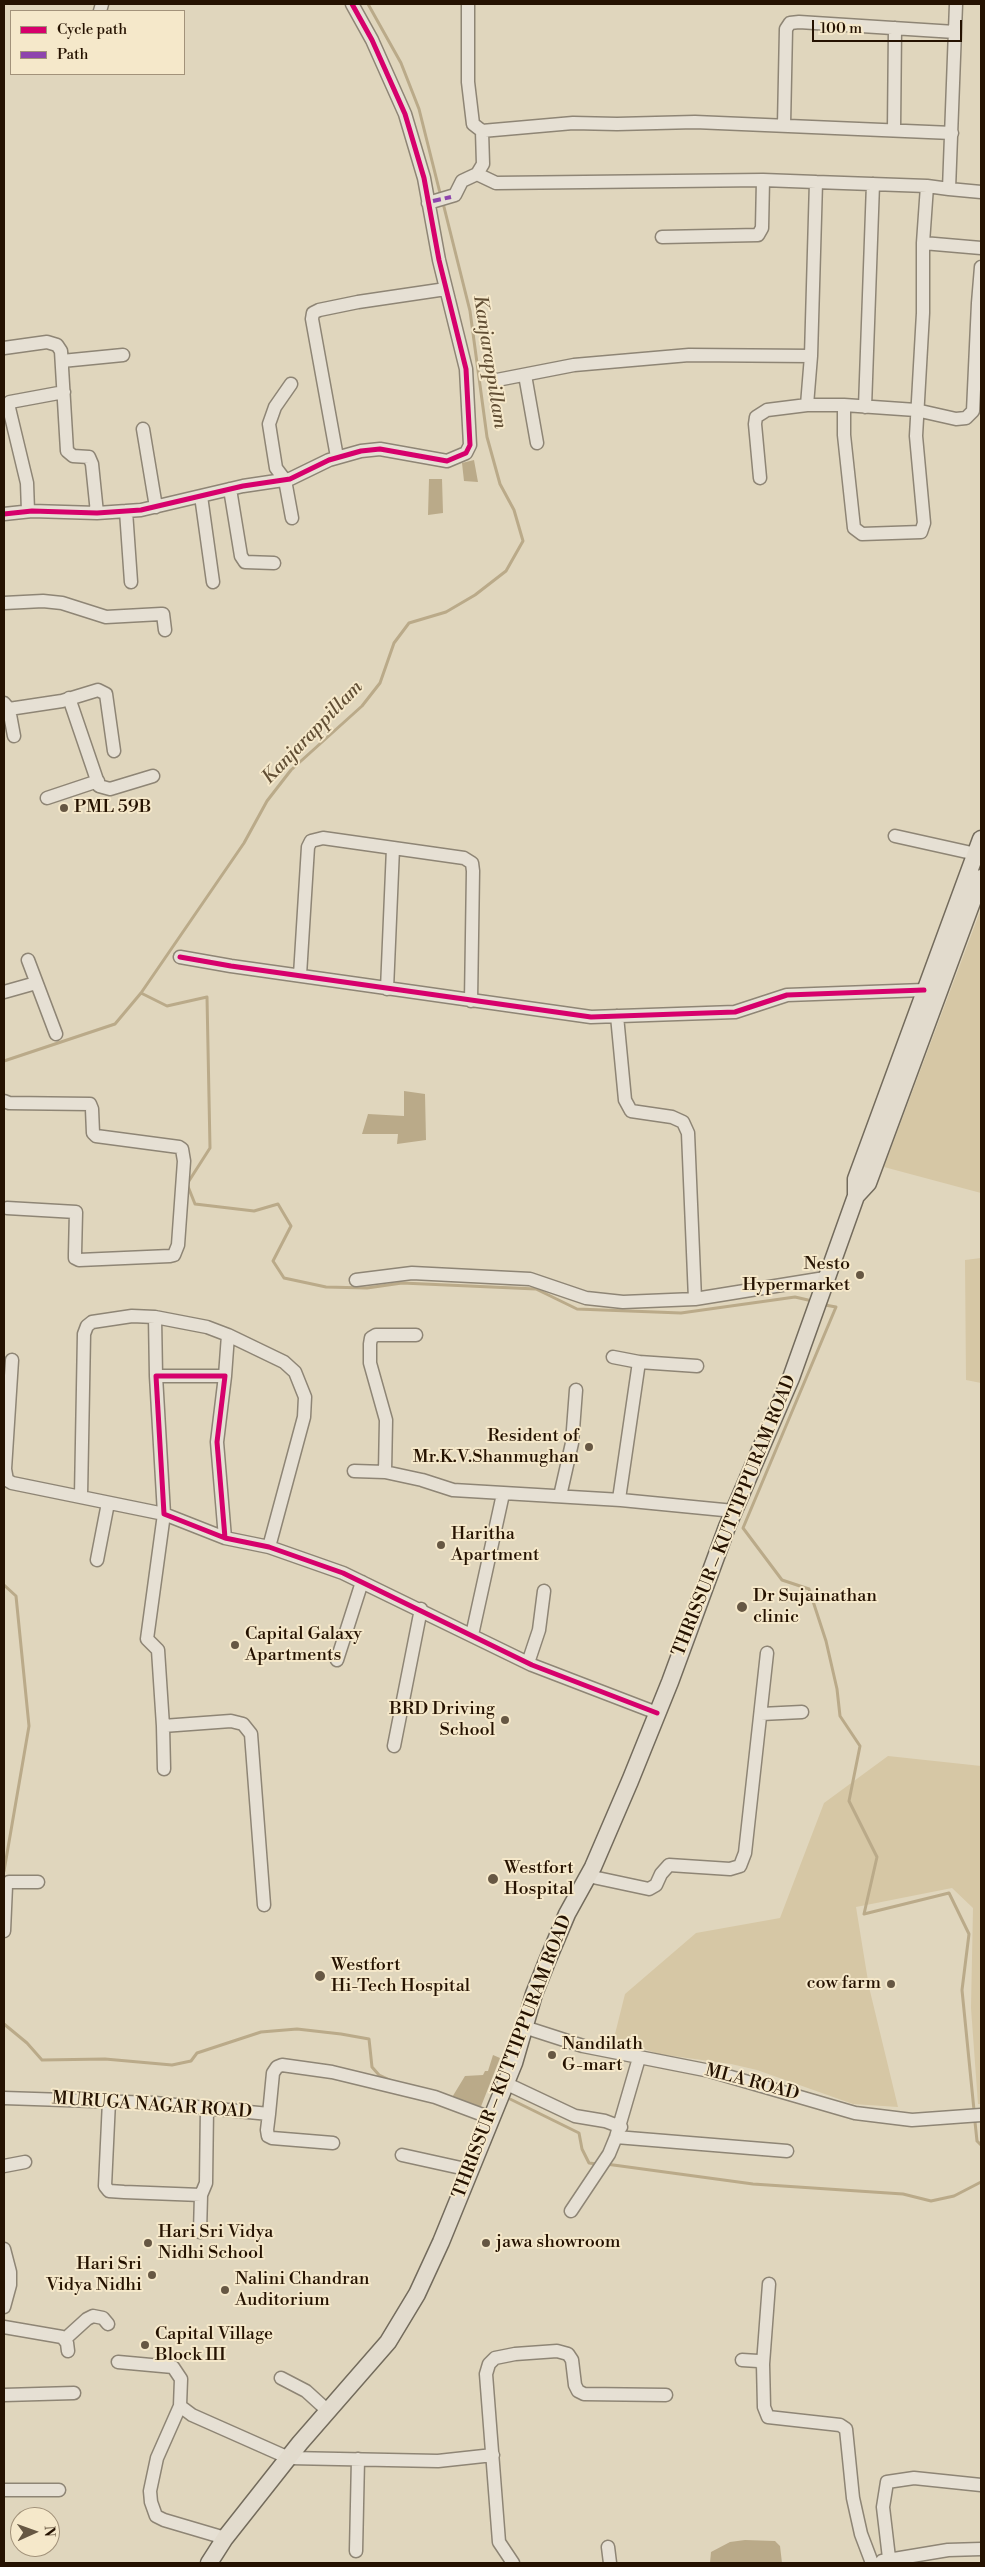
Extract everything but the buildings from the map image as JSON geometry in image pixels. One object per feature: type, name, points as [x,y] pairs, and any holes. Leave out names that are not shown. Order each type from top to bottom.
[{"type":"main road","name":"THRISSUR – KUTTIPPURAM ROAD","points":[[209,2563],[225,2538],[289,2458],[388,2342],[412,2302],[441,2242],[502,2091],[548,1959],[567,1914],[588,1876],[657,1713],[734,1511],[791,1378],[825,1278],[856,1196],[856,1179],[978,847]]},
{"type":"main road","name":"THRISSUR – KUTTIPPURAM ROAD","points":[[856,1196],[868,1183],[981,878]]},
{"type":"street","points":[[4,514],[28,511],[126,511],[156,507],[230,489],[285,480],[337,457],[361,451],[380,449],[447,461],[466,453],[470,445],[466,369],[446,289],[424,178],[404,114],[372,40],[352,4]]},
{"type":"street","points":[[468,4],[470,99],[473,124],[482,131],[573,123],[695,122],[894,129],[952,133]]},
{"type":"street","points":[[949,188],[956,4]]},
{"type":"street","points":[[784,125],[786,29],[790,23],[955,32]]},
{"type":"street","points":[[894,129],[895,28]]},
{"type":"street","points":[[430,202],[451,197],[457,192],[462,181],[476,174],[483,164],[482,131]]},
{"type":"street","points":[[476,174],[496,183],[763,180],[927,186],[981,192]]},
{"type":"street","points":[[662,237],[758,235],[762,228],[763,180]]},
{"type":"street","points":[[807,405],[811,356],[816,182]]},
{"type":"street","points":[[865,407],[873,184]]},
{"type":"street","points":[[844,405],[844,436],[852,523],[858,533],[916,533],[924,529],[916,436],[916,410],[923,313],[923,243],[927,186]]},
{"type":"street","points":[[923,243],[981,248]]},
{"type":"street","points":[[760,478],[755,424],[756,417],[767,410],[807,405],[844,405],[916,410],[956,419],[966,418],[973,411],[981,267]]},
{"type":"street","points":[[337,457],[312,319],[313,313],[358,302],[446,289]]},
{"type":"street","points":[[4,348],[47,342],[57,345],[61,351],[67,451],[73,456],[89,457],[92,464],[96,512]]},
{"type":"street","points":[[62,360],[123,354]]},
{"type":"street","points":[[497,380],[574,365],[689,354],[811,356]]},
{"type":"street","points":[[525,375],[536,443]]},
{"type":"street","points":[[292,384],[275,407],[269,424],[276,468],[285,480],[292,518]]},
{"type":"street","points":[[28,511],[27,483],[9,408],[10,402],[64,392]]},
{"type":"street","points":[[143,429],[156,507]]},
{"type":"street","points":[[230,489],[241,556],[245,562],[274,563]]},
{"type":"street","points":[[201,496],[213,582]]},
{"type":"street","points":[[126,511],[131,582]]},
{"type":"street","points":[[4,603],[43,601],[62,603],[106,617],[164,614],[165,630]]},
{"type":"street","points":[[14,736],[6,706],[68,698],[98,690],[106,694],[114,751]]},
{"type":"street","points":[[68,698],[98,781],[103,789],[153,776]]},
{"type":"street","points":[[47,798],[98,781]]},
{"type":"street","points":[[895,836],[978,847]]},
{"type":"street","points":[[300,975],[308,847],[311,842],[323,838],[464,858],[472,863],[471,1001]]},
{"type":"street","points":[[387,988],[393,848]]},
{"type":"street","points":[[180,957],[590,1017],[734,1012],[787,995],[924,990]]},
{"type":"street","points":[[28,960],[56,1034]]},
{"type":"street","points":[[4,992],[36,983]]},
{"type":"street","points":[[617,1016],[625,1100],[631,1111],[678,1120],[683,1122],[688,1133],[695,1299]]},
{"type":"street","points":[[4,1100],[9,1103],[90,1104],[93,1133],[96,1136],[179,1147],[182,1150],[184,1161],[178,1246],[174,1255],[79,1260],[75,1258],[76,1212],[7,1208]]},
{"type":"street","points":[[356,1280],[412,1273],[530,1279],[586,1298],[623,1302],[695,1299],[774,1288],[825,1278]]},
{"type":"street","points":[[81,1496],[84,1334],[86,1326],[92,1322],[122,1317],[155,1317],[190,1323],[228,1335],[284,1362],[294,1372],[305,1397],[304,1417],[269,1547]]},
{"type":"street","points":[[155,1317],[156,1376],[164,1514],[147,1639],[158,1650],[164,1769]]},
{"type":"street","points":[[224,1538],[217,1442],[228,1335]]},
{"type":"street","points":[[385,1472],[386,1420],[370,1363],[370,1344],[372,1338],[376,1335],[416,1335]]},
{"type":"street","points":[[613,1357],[640,1362],[697,1366]]},
{"type":"street","points":[[12,1360],[5,1469],[8,1480],[12,1483],[164,1514],[224,1538],[269,1547],[362,1582],[421,1609],[528,1663],[657,1713]]},
{"type":"street","points":[[619,1500],[640,1362]]},
{"type":"street","points":[[156,1376],[225,1376]]},
{"type":"street","points":[[560,1496],[572,1443],[576,1390]]},
{"type":"street","points":[[354,1471],[385,1472],[422,1480],[453,1490],[619,1500],[734,1511]]},
{"type":"street","points":[[472,1634],[503,1494]]},
{"type":"street","points":[[97,1560],[108,1503]]},
{"type":"street","points":[[337,1660],[362,1582]]},
{"type":"street","points":[[528,1663],[539,1630],[544,1591]]},
{"type":"street","points":[[394,1746],[421,1609]]},
{"type":"street","points":[[588,1876],[649,1890],[656,1885],[661,1874],[669,1865],[730,1869],[740,1866],[744,1853],[767,1653]]},
{"type":"street","points":[[761,1714],[802,1712]]},
{"type":"street","points":[[162,1726],[231,1721],[243,1724],[251,1734],[264,1905]]},
{"type":"street","points":[[4,1931],[6,1886],[9,1882],[38,1882]]},
{"type":"street","name":"MLA ROAD","points":[[524,2027],[583,2046],[723,2074],[855,2113],[912,2120],[981,2115]]},
{"type":"street","points":[[571,2211],[602,2164],[618,2132],[639,2058]]},
{"type":"street","name":"MURUGA NAGAR ROAD","points":[[4,2098],[109,2102],[269,2114],[274,2073],[277,2067],[282,2065],[332,2072],[435,2097],[491,2118]]},
{"type":"street","points":[[502,2091],[575,2116],[605,2121],[618,2132],[787,2151]]},
{"type":"street","points":[[109,2102],[106,2186],[109,2191],[201,2194]]},
{"type":"street","points":[[200,2232],[201,2194],[206,2183],[207,2108]]},
{"type":"street","points":[[269,2114],[267,2130],[268,2136],[272,2138],[333,2143]]},
{"type":"street","points":[[402,2155],[470,2170]]},
{"type":"street","points":[[4,2166],[25,2162]]},
{"type":"street","points":[[4,2249],[10,2272],[10,2285],[4,2307]]},
{"type":"street","points":[[768,2284],[763,2364],[764,2407],[768,2417],[840,2425],[846,2429],[853,2498],[861,2534],[872,2563]]},
{"type":"street","points":[[4,2327],[67,2345],[87,2319],[93,2316],[103,2318],[108,2324]]},
{"type":"street","points":[[513,2563],[499,2542],[486,2374],[489,2364],[494,2358],[515,2354],[557,2351],[568,2354],[572,2360],[575,2385],[578,2391],[584,2394],[666,2395]]},
{"type":"street","points":[[742,2360],[758,2361],[763,2364]]},
{"type":"street","points":[[118,2362],[173,2367],[180,2379],[180,2406],[156,2458],[150,2491],[151,2502],[156,2516],[225,2538]]},
{"type":"street","points":[[281,2378],[306,2391],[328,2411]]},
{"type":"street","points":[[4,2395],[74,2393]]},
{"type":"street","points":[[180,2406],[192,2414],[289,2458],[438,2461],[493,2455]]},
{"type":"street","points":[[356,2551],[358,2459]]},
{"type":"street","points":[[890,2558],[883,2507],[887,2482],[914,2478],[981,2485]]},
{"type":"street","points":[[4,2490],[59,2490]]},
{"type":"street","points":[[608,2547],[610,2563]]},
{"type":"street","points":[[877,2563],[890,2558],[948,2550],[981,2549]]},
{"type":"shaded area","points":[[474,460],[478,482],[464,481],[462,463]]},
{"type":"shaded area","points":[[429,479],[442,479],[443,513],[428,515]]},
{"type":"shaded area","points":[[981,909],[981,1193],[884,1167]]},
{"type":"shaded area","points":[[404,1091],[425,1094],[426,1140],[397,1144],[398,1134],[362,1134],[368,1114],[404,1116]]},
{"type":"shaded area","points":[[981,1258],[981,1383],[966,1380],[965,1260]]},
{"type":"shaded area","points":[[888,1756],[981,1766],[981,2104],[978,2104],[971,2008],[973,1908],[952,1888],[856,1907],[869,1987],[898,2107],[853,2104],[757,2070],[731,2064],[658,2054],[614,2038],[625,1994],[696,1933],[780,1918],[824,1803]]},
{"type":"shaded area","points":[[493,2055],[500,2058],[480,2109],[451,2099],[465,2076],[483,2075],[485,2071],[488,2071]]},
{"type":"shaded area","points":[[745,2540],[775,2541],[780,2546],[782,2563],[710,2563],[711,2552],[730,2542]]},
{"type":"waterway","name":"Kanjarappillam","points":[[368,4],[401,63],[419,109],[441,197]]},
{"type":"waterway","name":"Kanjarappillam","points":[[4,1061],[115,1024],[141,993],[244,843],[267,801],[291,770],[362,706],[380,683],[394,643],[409,623],[446,612],[475,595],[506,571],[523,541],[514,510],[500,484],[487,437],[470,311],[443,203]]},
{"type":"waterway","points":[[141,993],[167,1006],[207,997],[210,1148],[187,1184],[195,1204],[254,1211],[278,1204],[291,1226],[273,1261],[284,1278],[326,1287],[367,1288],[402,1283],[536,1289],[577,1309],[681,1313],[795,1297],[808,1300]]},
{"type":"waterway","points":[[825,1305],[836,1307],[743,1528],[782,1580],[809,1589],[826,1641],[837,1689],[840,1716],[860,1746],[849,1801],[877,1857],[864,1914],[949,1893],[969,1934],[962,1990],[974,2110]]},
{"type":"waterway","name":"Kanjarappillam","points":[[4,1585],[16,1596],[29,1726],[4,1871]]},
{"type":"waterway","points":[[4,2024],[27,2043],[42,2060],[105,2059],[172,2065],[191,2061],[197,2053],[261,2032],[297,2029],[341,2034],[369,2039],[372,2067],[379,2075],[392,2081]]},
{"type":"waterway","points":[[506,2097],[579,2133],[582,2149],[589,2163],[597,2164]]},
{"type":"waterway","points":[[975,2122],[977,2141],[981,2145]]},
{"type":"waterway","points":[[606,2164],[753,2184],[903,2194],[931,2201],[954,2196],[981,2182]]},
{"type":"marked path","points":[[433,201],[451,197]]},
{"type":"cycle path","points":[[4,514],[32,511],[97,513],[141,510],[243,486],[290,479],[329,460],[361,451],[380,449],[447,461],[466,453],[470,445],[466,369],[439,260],[424,178],[405,114],[372,40],[352,4]]},
{"type":"cycle path","points":[[180,957],[231,966],[591,1017],[735,1012],[787,995],[924,990]]},
{"type":"cycle path","points":[[225,1538],[217,1442],[225,1376],[156,1376],[164,1514],[225,1538],[269,1547],[343,1573],[532,1665],[657,1713]]},
{"type":"place","name":"PML 59B","points":[[64,808]]},
{"type":"place","name":"Nesto Hypermarket","points":[[860,1275]]},
{"type":"place","name":"Resident of Mr.K.V.Shanmughan","points":[[589,1447]]},
{"type":"place","name":"Haritha Apartment","points":[[441,1545]]},
{"type":"place","name":"Dr Sujainathan clinic","points":[[742,1607]]},
{"type":"place","name":"Capital Galaxy Apartments","points":[[235,1645]]},
{"type":"place","name":"BRD Driving School","points":[[505,1720]]},
{"type":"place","name":"Westfort Hospital","points":[[493,1879]]},
{"type":"place","name":"Westfort Hi-Tech Hospital","points":[[320,1976]]},
{"type":"place","name":"cow farm","points":[[891,1984]]},
{"type":"place","name":"Nandilath G-mart","points":[[552,2055]]},
{"type":"place","name":"Hari Sri Vidya Nidhi School","points":[[148,2243]]},
{"type":"place","name":"jawa showroom","points":[[486,2243]]},
{"type":"place","name":"Hari Sri Vidya Nidhi","points":[[152,2275]]},
{"type":"place","name":"Nalini Chandran Auditorium","points":[[225,2290]]},
{"type":"place","name":"Capital Village Block III","points":[[145,2345]]}]
